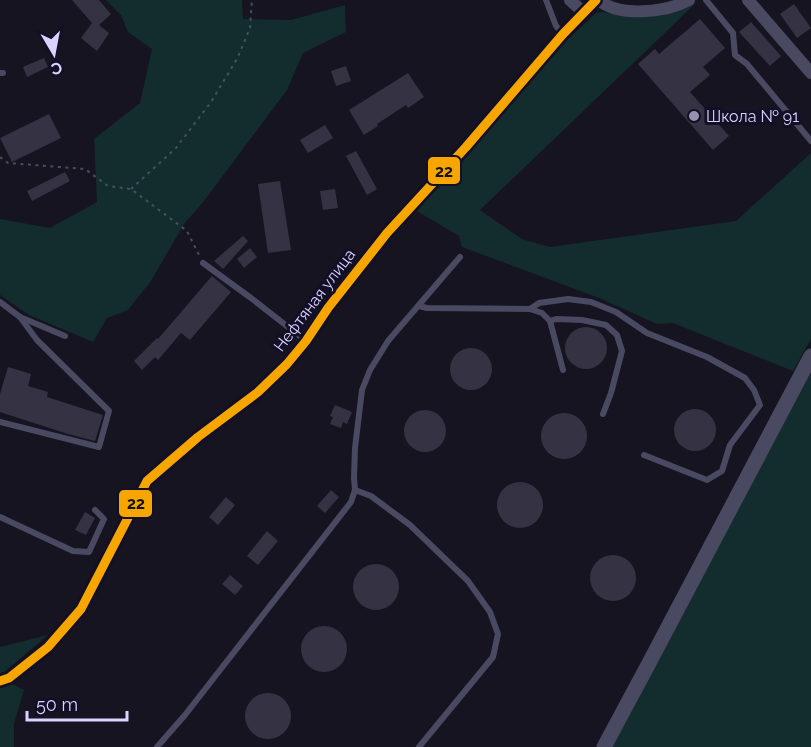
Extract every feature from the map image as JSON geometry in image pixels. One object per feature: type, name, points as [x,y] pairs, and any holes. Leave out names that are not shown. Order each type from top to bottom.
[{"type":"street","points":[[570,0],[583,12]]},
{"type":"street","name":"Нефтяная улица","points":[[0,681],[9,678],[48,647],[81,609],[147,481],[198,437],[258,392],[287,363],[387,233],[466,147],[563,34],[583,12],[598,0]]},
{"type":"street","points":[[598,0],[604,5],[625,11],[660,10],[678,6],[689,0]]},
{"type":"street","points":[[748,0],[811,74]]},
{"type":"street","points":[[604,747],[811,356]]},
{"type":"lane","points":[[546,0],[556,26],[563,34]]},
{"type":"lane","points":[[706,0],[733,33],[735,55],[747,64],[811,141]]},
{"type":"lane","points":[[157,747],[185,715],[351,502],[356,490],[355,448],[362,390],[370,370],[388,341],[460,257]]},
{"type":"lane","points":[[203,263],[306,341]]},
{"type":"lane","points":[[530,309],[539,303],[568,299],[591,302],[616,312],[647,333],[707,357],[745,378],[754,390],[760,405],[730,445],[723,471],[707,480],[644,455]]},
{"type":"lane","points":[[0,302],[20,317],[65,336]]},
{"type":"lane","points":[[419,306],[530,309],[542,313],[550,321],[563,370]]},
{"type":"lane","points":[[0,422],[99,447],[109,411],[37,340],[20,317]]},
{"type":"lane","points":[[550,321],[556,319],[582,320],[606,325],[617,335],[622,351],[603,414]]},
{"type":"lane","points":[[356,490],[371,496],[410,525],[468,581],[490,612],[498,634],[493,657],[419,747]]},
{"type":"lane","points":[[0,517],[73,551],[89,552],[104,519],[95,510]]},
{"type":"path","points":[[131,189],[176,148],[211,102],[242,49],[250,28],[252,0]]},
{"type":"path","points":[[0,157],[8,163],[85,169],[108,186],[131,189],[188,231],[203,263]]},
{"type":"green space","points":[[106,0],[242,0],[243,19],[291,20],[345,5],[346,32],[303,53],[287,90],[204,201],[184,224],[151,281],[128,310],[107,318],[93,342],[29,315],[0,295],[0,219],[50,228],[97,202],[94,139],[140,103],[152,49],[128,32],[121,15]]},
{"type":"green space","points":[[696,3],[480,210],[522,239],[550,247],[736,221],[811,153],[811,339],[793,371],[673,323],[657,324],[599,298],[462,247],[459,236],[417,211],[568,39],[596,13],[624,16],[676,11]]},
{"type":"green space","points":[[811,372],[811,747],[611,747],[639,694]]},
{"type":"green space","points":[[48,635],[4,672],[0,673],[0,647]]},
{"type":"green space","points":[[10,683],[24,690],[14,724],[14,747],[0,747],[0,688]]},
{"type":"building","points":[[72,0],[99,0],[111,14],[99,25],[109,33],[97,51],[81,38],[92,23]]},
{"type":"building","points":[[794,4],[811,28],[797,38],[780,14]]},
{"type":"building","points":[[700,19],[725,48],[703,67],[710,75],[690,92],[729,136],[713,150],[638,64],[655,49],[659,54]]},
{"type":"building","points":[[751,22],[781,56],[770,66],[739,32]]},
{"type":"building","points":[[44,58],[48,67],[27,77],[23,67]]},
{"type":"building","points":[[346,66],[351,81],[336,86],[331,71]]},
{"type":"building","points":[[408,73],[424,97],[408,108],[406,105],[364,135],[349,110]]},
{"type":"building","points":[[49,114],[61,138],[12,162],[0,138]]},
{"type":"building","points":[[325,125],[333,138],[308,153],[300,140]]},
{"type":"building","points":[[356,151],[377,189],[367,195],[346,156]]},
{"type":"building","points":[[65,172],[70,181],[32,201],[27,191]]},
{"type":"building","points":[[280,181],[291,250],[268,253],[258,184]]},
{"type":"building","points":[[335,189],[338,208],[323,210],[320,191]]},
{"type":"building","points":[[243,236],[248,241],[223,269],[214,261]]},
{"type":"building","points":[[250,248],[257,257],[244,268],[237,259]]},
{"type":"building","points":[[212,276],[231,292],[190,340],[181,333],[158,360],[155,357],[142,370],[134,361],[158,339]]},
{"type":"building","points":[[586,327],[601,333],[607,348],[601,363],[586,369],[571,363],[565,348],[571,333]]},
{"type":"building","points":[[471,348],[486,354],[492,369],[486,384],[471,390],[456,384],[450,369],[456,354]]},
{"type":"building","points":[[8,367],[31,374],[28,386],[48,392],[47,397],[103,415],[95,441],[0,412],[0,394]]},
{"type":"building","points":[[335,405],[352,412],[347,424],[343,422],[341,428],[330,424],[333,417],[330,416]]},
{"type":"building","points":[[695,409],[710,415],[716,430],[710,445],[695,451],[680,445],[674,430],[680,415]]},
{"type":"building","points":[[425,410],[440,416],[446,431],[440,446],[425,452],[410,446],[404,431],[410,416]]},
{"type":"building","points":[[564,413],[580,420],[587,436],[580,452],[564,459],[548,452],[541,436],[548,420]]},
{"type":"building","points":[[520,482],[536,489],[543,505],[536,521],[520,528],[504,521],[497,505],[504,489]]},
{"type":"building","points":[[331,490],[339,497],[325,513],[317,506]]},
{"type":"building","points":[[226,497],[235,505],[218,525],[209,517]]},
{"type":"building","points":[[85,512],[95,518],[86,535],[75,530]]},
{"type":"building","points":[[267,531],[278,541],[258,565],[247,556]]},
{"type":"building","points":[[613,555],[629,562],[636,578],[629,594],[613,601],[597,594],[590,578],[597,562]]},
{"type":"building","points":[[376,564],[392,571],[399,587],[392,603],[376,610],[360,603],[353,587],[360,571]]},
{"type":"building","points":[[230,575],[243,586],[235,595],[222,584]]},
{"type":"building","points":[[324,626],[340,633],[347,649],[340,665],[324,672],[308,665],[301,649],[308,633]]},
{"type":"building","points":[[268,693],[284,700],[291,716],[284,732],[268,739],[252,732],[245,716],[252,700]]},
{"type":"transit line","name":"22","points":[[0,681],[9,678],[48,647],[81,609],[147,481],[198,437],[258,392],[287,364],[387,233],[466,147],[563,34],[596,0]]},
{"type":"place","name":"Школа № 91","points":[[694,116]]}]
